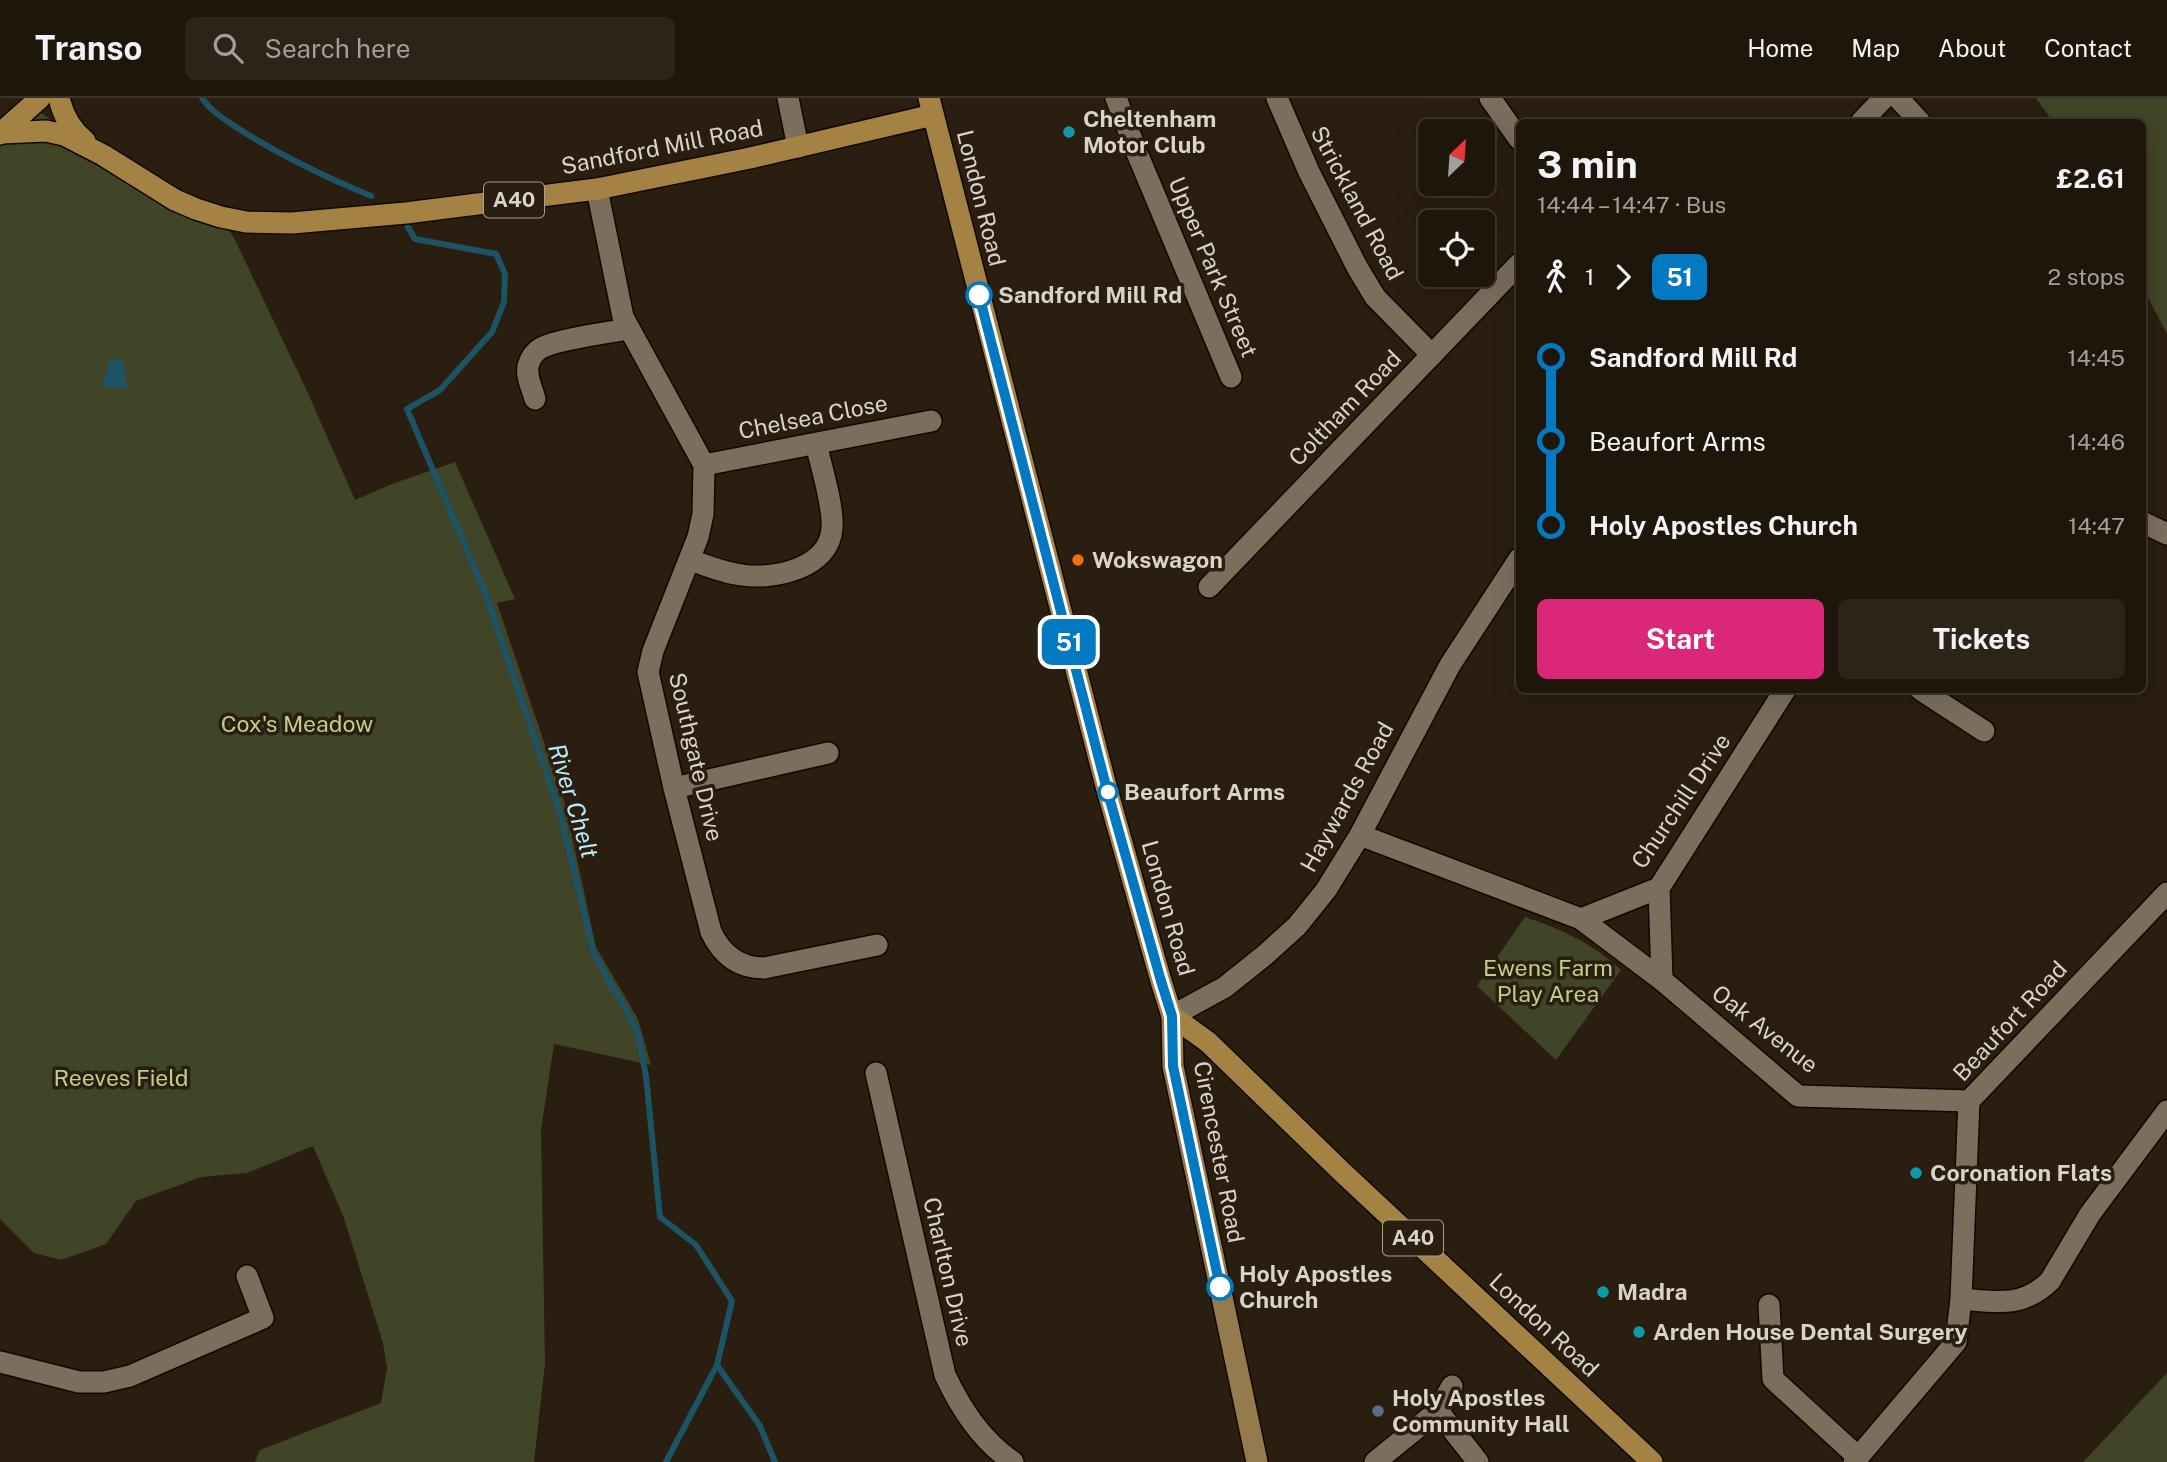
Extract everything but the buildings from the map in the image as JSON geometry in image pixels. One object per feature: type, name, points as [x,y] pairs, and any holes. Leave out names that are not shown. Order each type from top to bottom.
[{"type":"highway","name":"A40","points":[[0,134],[40,98]]},
{"type":"highway","name":"A40","points":[[60,98],[64,115],[79,136],[103,155]]},
{"type":"highway","name":"Sandford Mill Road","points":[[0,134],[46,131],[64,135],[103,155],[175,200],[220,217],[246,222],[292,223],[406,213],[597,189],[798,147],[931,107]]},
{"type":"highway","name":"London Road","points":[[931,107],[1106,786],[1172,1016],[1208,1042],[1341,1171],[1652,1462]]},
{"type":"main road","name":"Cirencester Road","points":[[1172,1016],[1173,1066],[1256,1462]]},
{"type":"street","points":[[788,98],[798,147]]},
{"type":"street","name":"Upper Park Street","points":[[1116,98],[1231,377]]},
{"type":"street","name":"Strickland Road","points":[[1277,98],[1309,172],[1375,297],[1432,355]]},
{"type":"street","points":[[1490,98],[1516,135]]},
{"type":"street","points":[[1864,119],[1884,98]]},
{"type":"street","points":[[1898,98],[1917,119]]},
{"type":"street","points":[[597,189],[620,306],[628,329],[704,465]]},
{"type":"street","name":"Coltham Road","points":[[1209,587],[1516,267]]},
{"type":"street","points":[[535,399],[528,371],[531,358],[536,352],[550,345],[628,329]]},
{"type":"street","name":"Chelsea Close","points":[[704,465],[931,421]]},
{"type":"street","points":[[691,560],[726,572],[756,576],[786,572],[814,560],[822,553],[831,538],[832,520],[816,444]]},
{"type":"street","name":"Southgate Drive","points":[[704,465],[703,514],[691,560],[653,651],[648,672],[711,932],[721,950],[729,957],[746,966],[764,968],[877,945]]},
{"type":"street","points":[[2146,524],[2167,534]]},
{"type":"street","name":"Haywards Road","points":[[1172,1016],[1225,987],[1297,926],[1326,890],[1360,835],[1450,665],[1516,564]]},
{"type":"street","name":"Churchill Drive","points":[[1581,919],[1659,888],[1783,693]]},
{"type":"street","points":[[1926,693],[1984,731]]},
{"type":"street","points":[[674,788],[828,753]]},
{"type":"street","points":[[1360,835],[1581,919]]},
{"type":"street","points":[[1659,888],[1662,980]]},
{"type":"street","name":"Beaufort Road","points":[[1856,1460],[1956,1342],[1961,1299],[1969,1101],[2167,893]]},
{"type":"street","name":"Oak Avenue","points":[[1581,919],[1662,980],[1798,1096],[1969,1101]]},
{"type":"street","name":"Charlton Drive","points":[[876,1073],[945,1375],[965,1413],[978,1430],[1013,1462]]},
{"type":"street","points":[[1961,1299],[2009,1302],[2041,1290],[2050,1281],[2091,1214],[2167,1111]]},
{"type":"street","points":[[0,1362],[79,1382],[104,1382],[130,1376],[262,1318],[247,1276]]},
{"type":"street","points":[[1769,1306],[1773,1379],[1856,1460]]},
{"type":"street","points":[[1376,1461],[1438,1411],[1452,1386]]},
{"type":"street","points":[[1438,1411],[1479,1462]]},
{"type":"green space","points":[[2036,98],[2167,98],[2167,334],[2146,294],[2146,119],[2051,119]]},
{"type":"green space","name":"Cox's Meadow","points":[[31,106],[118,165],[221,217],[235,240],[307,391],[355,500],[455,462],[515,599],[497,603],[565,804],[596,947],[638,1019],[651,1065],[554,1044],[541,1130],[545,1364],[534,1462],[255,1462],[260,1450],[381,1403],[387,1368],[383,1343],[344,1218],[313,1146],[247,1173],[201,1177],[136,1201],[106,1244],[61,1260],[34,1253],[0,1219],[0,134]]},
{"type":"green space","name":"Ewens Farm Play Area","points":[[1525,917],[1576,938],[1621,970],[1556,1060],[1477,986]]},
{"type":"green space","points":[[2167,1373],[2167,1462],[2083,1462]]},
{"type":"water","points":[[111,359],[123,360],[127,388],[101,387]]},
{"type":"waterway","name":"River Chelt","points":[[202,98],[219,115],[271,148],[320,174],[371,196]]},
{"type":"waterway","name":"River Chelt","points":[[408,227],[415,239],[496,254],[505,274],[504,302],[492,332],[440,390],[407,409],[486,595],[560,813],[594,954],[637,1030],[646,1076],[660,1217],[696,1245],[732,1301],[717,1365],[760,1426],[775,1462]]},
{"type":"waterway","points":[[666,1462],[717,1365]]},
{"type":"bus line","name":"51","points":[[979,295],[1106,786],[1172,1016],[1173,1066],[1220,1287]]},
{"type":"place","name":"Cheltenham Motor Club","points":[[1069,132]]},
{"type":"place","name":"Sandford Mill Rd","points":[[979,295]]},
{"type":"place","name":"Wokswagon","points":[[1078,560]]},
{"type":"place","name":"Beaufort Arms","points":[[1108,792]]},
{"type":"place","name":"Coronation Flats","points":[[1916,1173]]},
{"type":"place","name":"Holy Apostles Church","points":[[1220,1287]]},
{"type":"place","name":"Madra","points":[[1603,1292]]},
{"type":"place","name":"Arden House Dental Surgery","points":[[1639,1332]]},
{"type":"place","name":"Holy Apostles Community Hall","points":[[1378,1411]]},
{"type":"park label","name":"Reeves Field","points":[[121,1078]]}]
